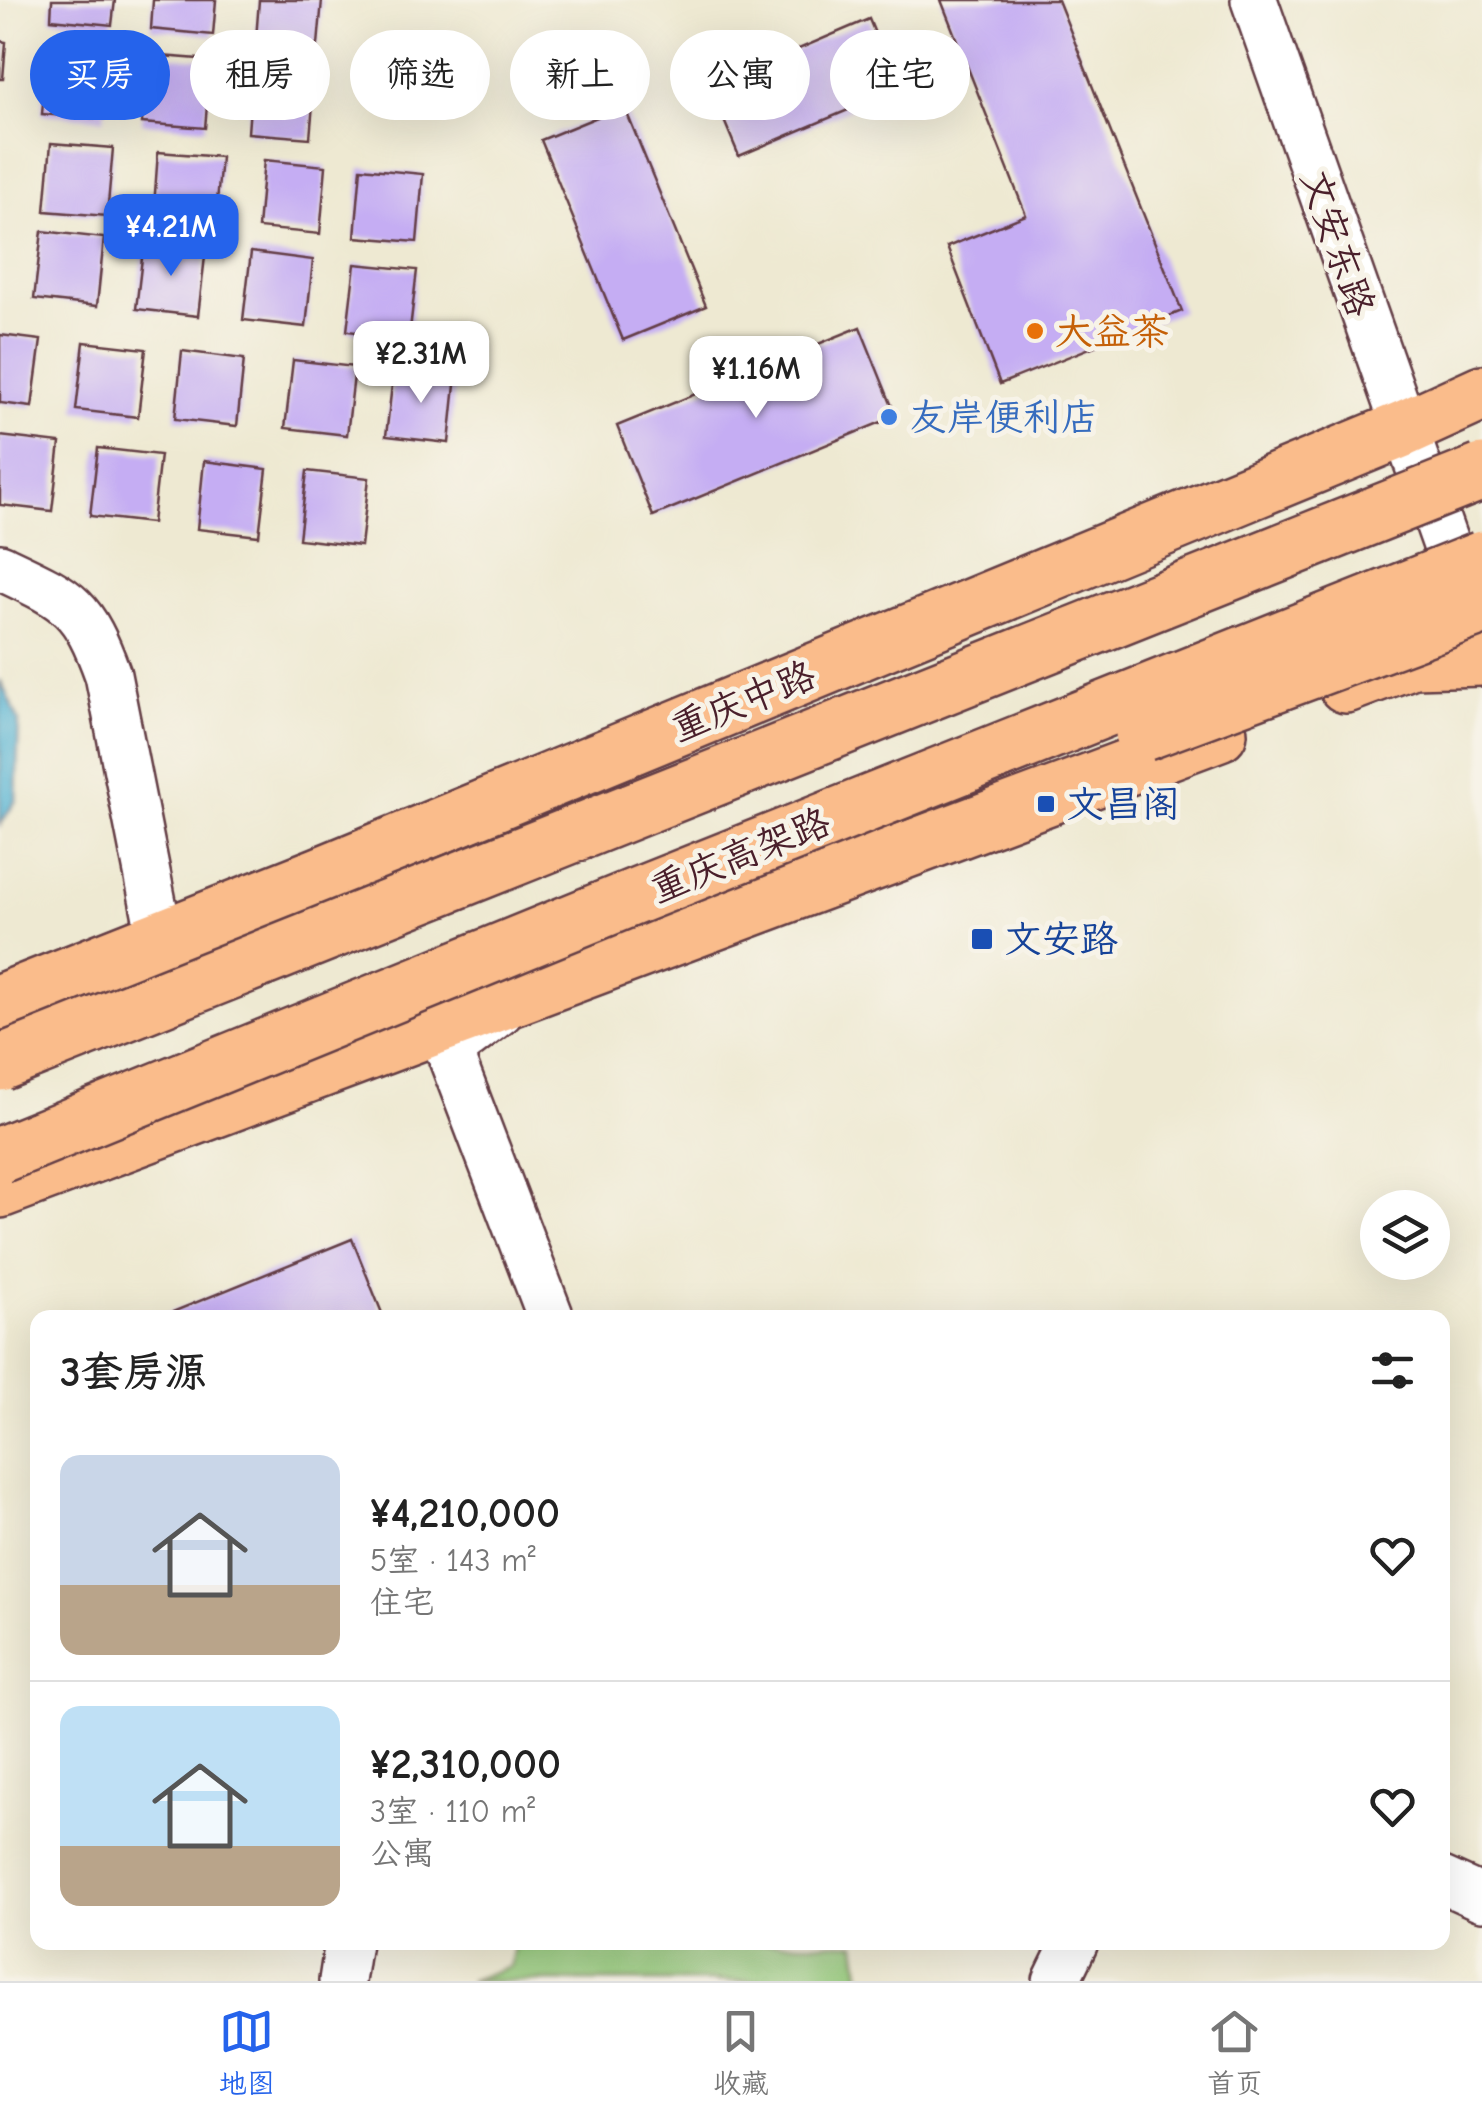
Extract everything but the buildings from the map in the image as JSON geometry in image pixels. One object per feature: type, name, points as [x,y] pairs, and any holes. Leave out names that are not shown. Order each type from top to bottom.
[{"type":"main road","name":"重庆中路","points":[[0,1002],[1403,429],[1482,393]]},
{"type":"main road","points":[[621,814],[928,655],[1482,436]]},
{"type":"main road","points":[[0,1063],[1482,472]]},
{"type":"main road","name":"重庆高架路","points":[[0,1155],[640,894],[1482,559]]},
{"type":"main road","points":[[640,894],[967,799],[1482,608]]},
{"type":"main road","points":[[0,1190],[1413,660],[1482,658]]},
{"type":"street","name":"文安东路","points":[[1254,0],[1403,429]]},
{"type":"street","points":[[1403,429],[1482,644]]},
{"type":"street","points":[[0,568],[63,596],[93,634],[108,675],[160,938]]},
{"type":"street","points":[[521,996],[450,1051],[548,1310]]},
{"type":"street","points":[[1450,1884],[1482,1898]]},
{"type":"street","points":[[342,1981],[347,1950]]},
{"type":"street","points":[[1039,1950],[1045,1981]]},
{"type":"street","points":[[1056,1981],[1070,1950]]},
{"type":"green space","points":[[513,1950],[857,1950],[861,1981],[469,1981],[510,1966]]},
{"type":"water","points":[[0,680],[19,721],[16,800],[0,825]]},
{"type":"place","name":"大益茶","points":[[1035,331]]},
{"type":"place","name":"友岸便利店","points":[[889,417]]},
{"type":"place","name":"文昌阁","points":[[1046,804]]},
{"type":"place","name":"文安路","points":[[982,939]]}]
